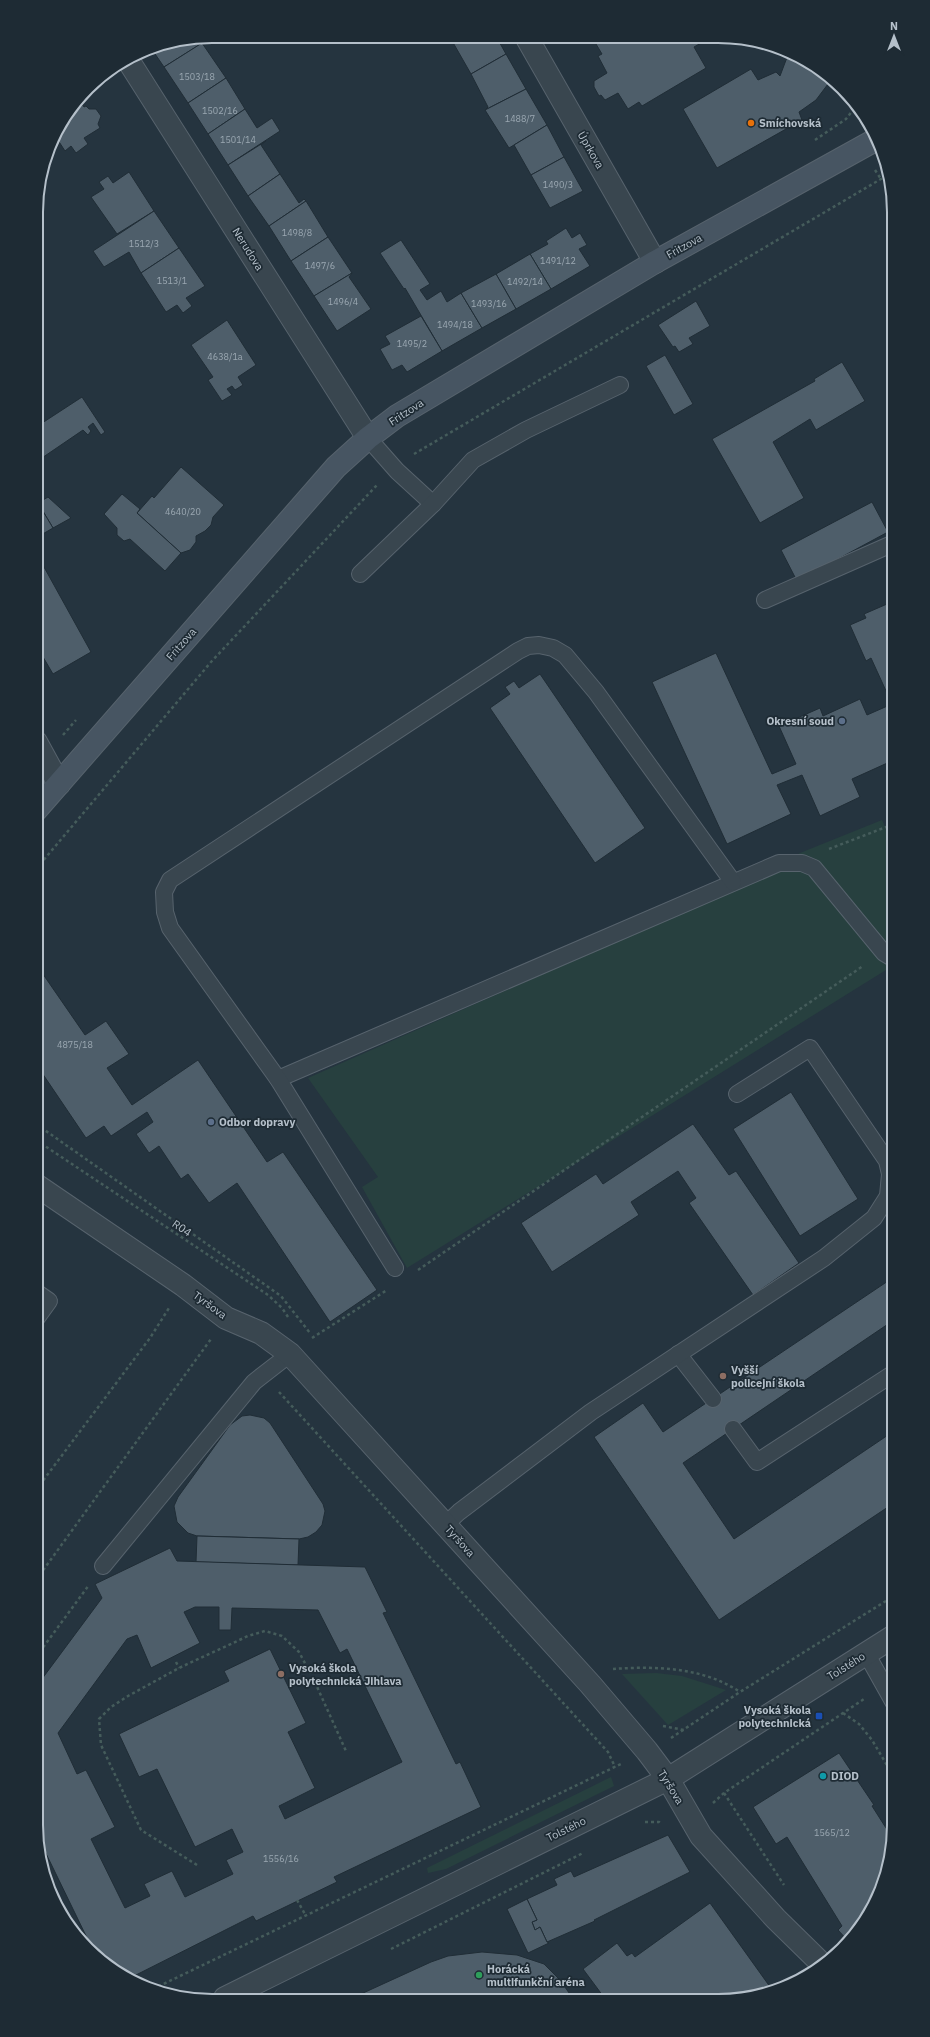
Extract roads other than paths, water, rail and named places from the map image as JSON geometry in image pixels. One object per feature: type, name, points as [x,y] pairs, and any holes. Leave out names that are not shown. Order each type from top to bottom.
[{"type":"street","name":"Úprkova","points":[[530,43],[655,262]]},
{"type":"street","name":"Nerudova","points":[[130,64],[368,438]]},
{"type":"street","name":"Fritzova","points":[[43,802],[336,467],[368,438],[397,416],[655,262],[872,142]]},
{"type":"street","points":[[43,755],[59,784]]},
{"type":"street","name":"Tyršova","points":[[43,1190],[183,1286],[226,1318],[261,1333],[290,1354],[590,1684],[647,1751],[668,1779],[701,1836],[776,1919],[819,1961]]},
{"type":"street","name":"Tolstého","points":[[233,1994],[668,1779],[887,1640]]},
{"type":"lane","points":[[360,574],[433,504],[473,460],[526,430],[620,385]]},
{"type":"lane","points":[[368,438],[397,471],[433,504]]},
{"type":"lane","points":[[765,600],[887,546]]},
{"type":"lane","points":[[395,1268],[278,1079],[170,928],[165,912],[164,892],[170,880],[518,651],[528,646],[539,645],[553,648],[565,655],[596,692],[733,882]]},
{"type":"lane","points":[[278,1079],[779,863],[802,863],[814,868],[887,954]]},
{"type":"lane","points":[[737,1094],[810,1048],[887,1160]]},
{"type":"lane","points":[[445,1525],[459,1512],[591,1412],[824,1258],[874,1218],[887,1198]]},
{"type":"lane","points":[[43,1297],[49,1301],[43,1309]]},
{"type":"lane","points":[[103,1566],[254,1382],[290,1354]]},
{"type":"lane","points":[[678,1354],[713,1399]]},
{"type":"lane","points":[[733,1429],[758,1462],[887,1378]]},
{"type":"lane","points":[[866,1654],[887,1691]]},
{"type":"place","name":"Smíchovská","points":[[751,123]]},
{"type":"place","name":"Okresní soud","points":[[842,721]]},
{"type":"place","name":"Odbor dopravy","points":[[211,1122]]},
{"type":"place","name":"Vyšší policejní škola","points":[[723,1376]]},
{"type":"place","name":"Vysoká škola polytechnická Jihlava","points":[[281,1674]]},
{"type":"place","name":"Vysoká škola polytechnická","points":[[819,1716]]},
{"type":"place","name":"DIOD","points":[[823,1776]]},
{"type":"place","name":"Horácká multifunkční aréna","points":[[479,1975]]}]
